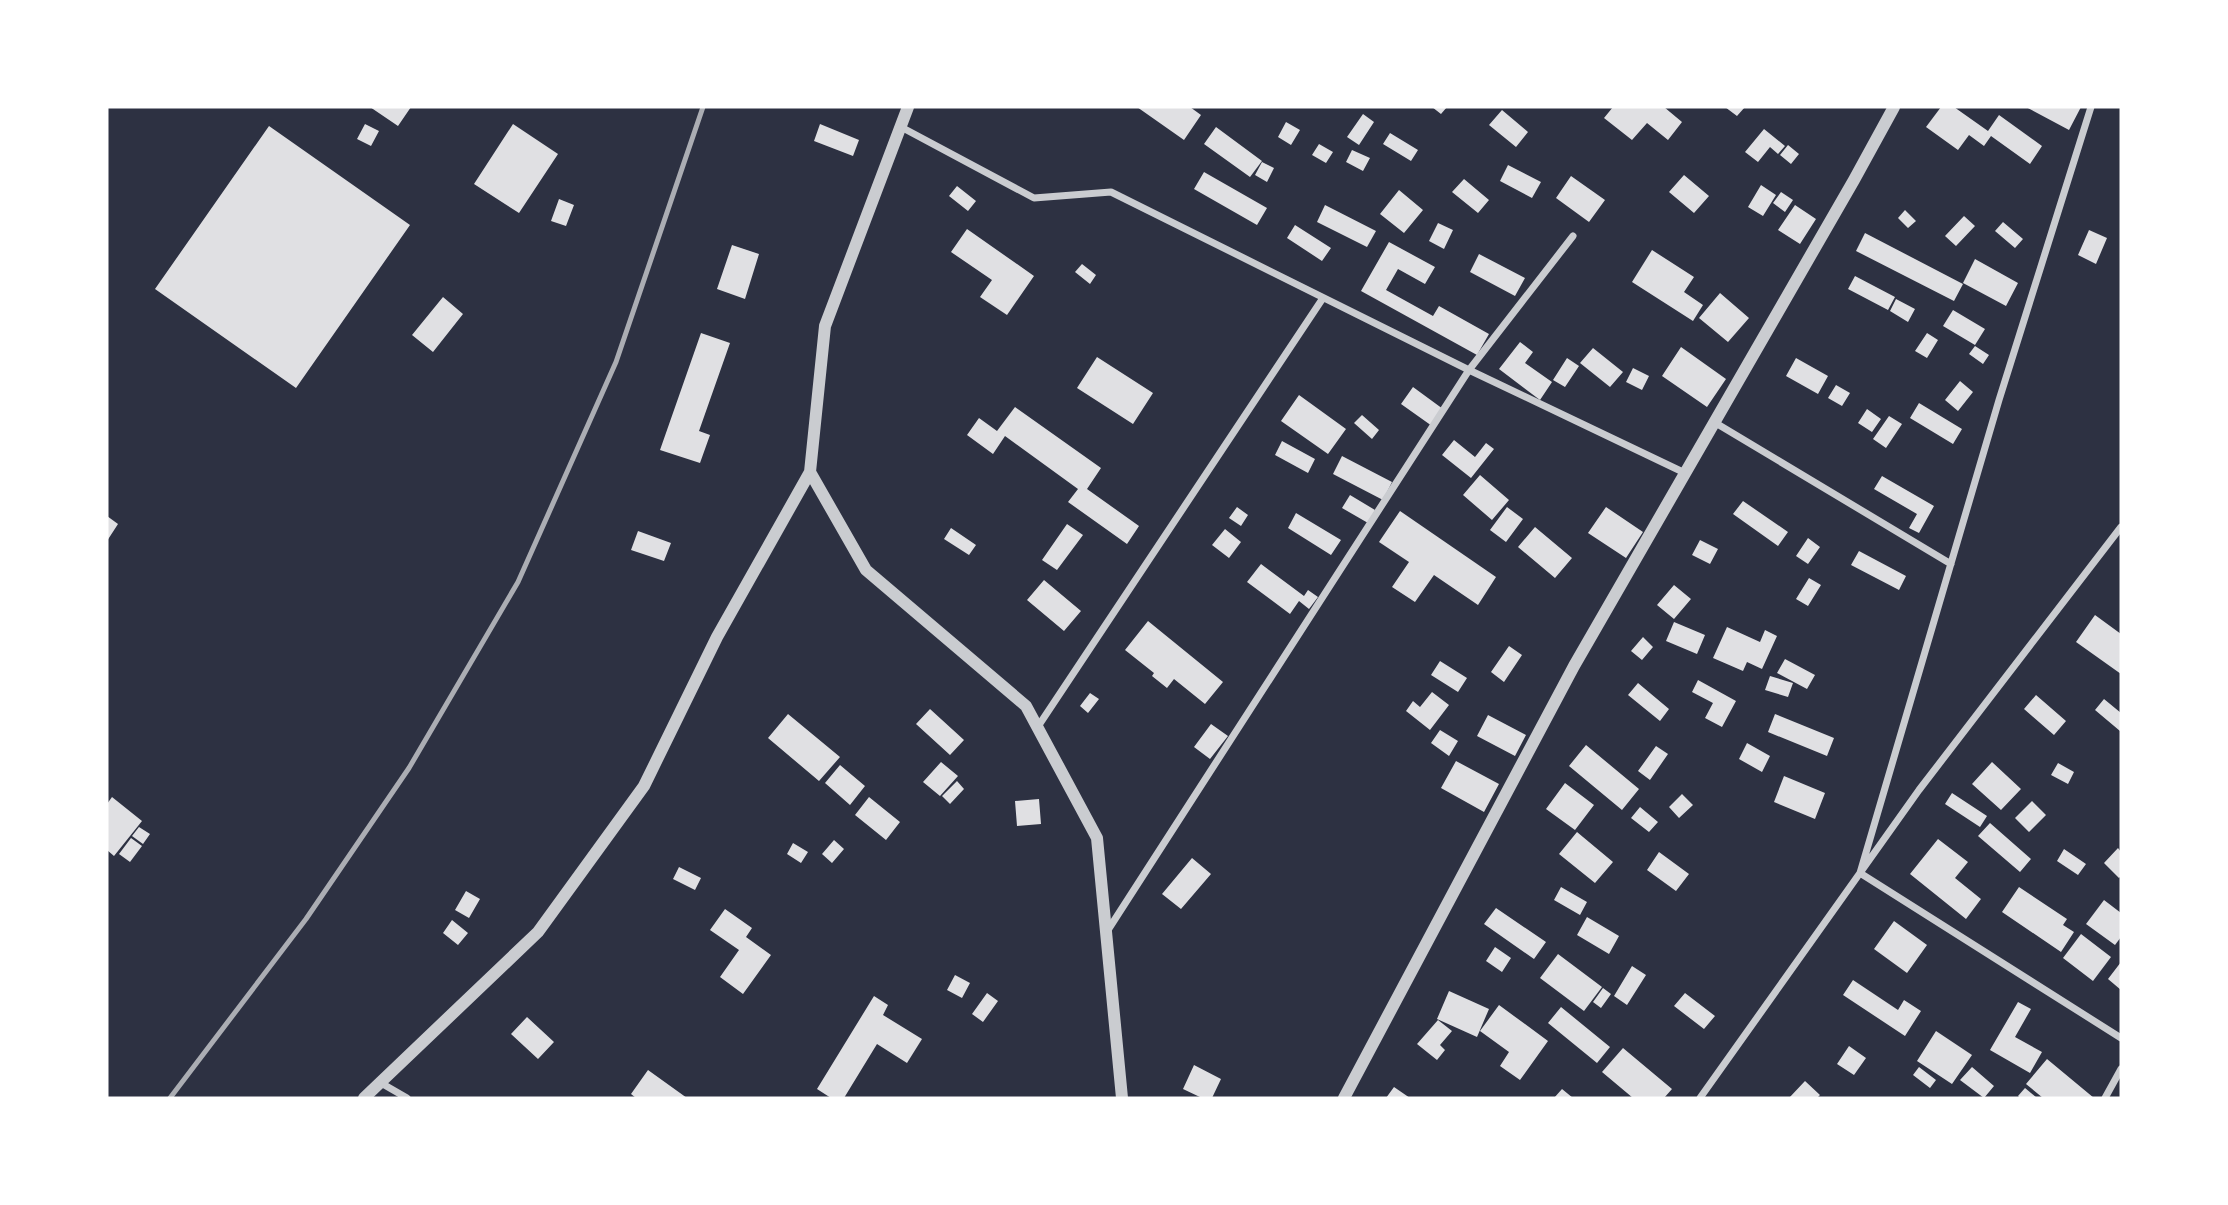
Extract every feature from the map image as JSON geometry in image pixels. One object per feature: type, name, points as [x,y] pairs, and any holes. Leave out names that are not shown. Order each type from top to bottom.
[{"type":"street","points":[[364,1098],[538,932],[644,786],[718,637],[810,472],[825,326],[908,107]]},
{"type":"street","points":[[901,128],[916,107]]},
{"type":"street","points":[[1344,1098],[1574,666],[1894,107]]},
{"type":"street","points":[[1860,873],[1999,400],[2091,107]]},
{"type":"street","points":[[901,128],[1034,198],[1111,192],[1469,370],[1685,473]]},
{"type":"street","points":[[1105,933],[1469,370],[1573,236]]},
{"type":"street","points":[[1037,728],[1323,298]]},
{"type":"street","points":[[1714,422],[1951,564]]},
{"type":"street","points":[[810,472],[866,570],[1026,706],[1097,838],[1122,1098]]},
{"type":"street","points":[[1700,1098],[1919,790],[2121,527]]},
{"type":"street","points":[[1860,873],[2121,1038]]},
{"type":"street","points":[[2105,1098],[2121,1069]]},
{"type":"street","points":[[381,1083],[407,1098]]},
{"type":"building","points":[[370,107],[411,107],[398,126]]},
{"type":"building","points":[[1137,107],[1190,107],[1201,115],[1184,140]]},
{"type":"building","points":[[1432,107],[1447,107],[1441,114]]},
{"type":"building","points":[[1613,107],[1664,107],[1682,122],[1668,140],[1647,123],[1632,140],[1604,118]]},
{"type":"building","points":[[1725,107],[1745,107],[1737,116]]},
{"type":"building","points":[[1941,107],[1954,107],[1988,131],[1999,115],[2042,146],[2030,164],[1991,136],[1984,146],[1969,135],[1958,150],[1926,127]]},
{"type":"building","points":[[2026,107],[2081,107],[2069,130]]},
{"type":"building","points":[[1502,110],[1528,132],[1516,147],[1489,125]]},
{"type":"building","points":[[1363,114],[1374,122],[1359,145],[1347,137]]},
{"type":"building","points":[[1286,122],[1300,130],[1291,145],[1278,137]]},
{"type":"building","points":[[365,124],[379,131],[371,146],[357,139]]},
{"type":"building","points":[[513,124],[558,154],[519,213],[474,184]]},
{"type":"building","points":[[820,124],[859,140],[853,156],[814,141]]},
{"type":"building","points":[[269,126],[410,225],[296,388],[155,289]]},
{"type":"building","points":[[1216,127],[1262,161],[1250,177],[1204,144]]},
{"type":"building","points":[[1764,129],[1785,146],[1778,154],[1770,147],[1758,162],[1745,152]]},
{"type":"building","points":[[1390,133],[1418,150],[1411,161],[1383,144]]},
{"type":"building","points":[[1319,144],[1333,152],[1326,163],[1312,155]]},
{"type":"building","points":[[1788,145],[1799,154],[1791,164],[1780,155]]},
{"type":"building","points":[[1352,150],[1370,158],[1363,171],[1346,162]]},
{"type":"building","points":[[1262,162],[1274,168],[1267,182],[1255,175]]},
{"type":"building","points":[[1508,165],[1541,182],[1532,198],[1500,181]]},
{"type":"building","points":[[1204,172],[1267,208],[1257,225],[1194,189]]},
{"type":"building","points":[[1684,175],[1709,196],[1694,213],[1669,192]]},
{"type":"building","points":[[1571,176],[1605,200],[1589,222],[1556,198]]},
{"type":"building","points":[[1464,179],[1489,200],[1478,213],[1452,192]]},
{"type":"building","points":[[1761,185],[1776,195],[1763,216],[1748,207]]},
{"type":"building","points":[[957,186],[976,201],[968,211],[949,196]]},
{"type":"building","points":[[1399,190],[1423,210],[1404,233],[1380,214]]},
{"type":"building","points":[[1781,192],[1793,200],[1785,212],[1773,203]]},
{"type":"building","points":[[559,199],[574,205],[566,226],[551,221]]},
{"type":"building","points":[[1325,205],[1376,231],[1367,247],[1317,222]]},
{"type":"building","points":[[1795,205],[1816,219],[1800,244],[1778,230]]},
{"type":"building","points":[[1905,210],[1916,221],[1908,228],[1898,218]]},
{"type":"building","points":[[1964,216],[1975,226],[1956,246],[1945,236]]},
{"type":"building","points":[[2003,222],[2023,239],[2015,248],[1995,231]]},
{"type":"building","points":[[1438,223],[1453,230],[1444,249],[1429,241]]},
{"type":"building","points":[[1295,225],[1331,248],[1322,261],[1287,238]]},
{"type":"building","points":[[967,229],[1034,276],[1007,315],[980,297],[992,280],[951,252]]},
{"type":"building","points":[[2089,230],[2107,238],[2096,264],[2078,255]]},
{"type":"building","points":[[1865,233],[1963,284],[1954,301],[1856,251]]},
{"type":"building","points":[[1389,242],[1435,267],[1425,284],[1398,269],[1386,290],[1433,316],[1439,306],[1489,334],[1477,355],[1361,291]]},
{"type":"building","points":[[732,245],[759,254],[745,299],[717,289]]},
{"type":"building","points":[[1652,250],[1694,277],[1684,292],[1703,305],[1693,321],[1632,282]]},
{"type":"building","points":[[1479,254],[1525,278],[1515,296],[1470,272]]},
{"type":"building","points":[[1975,259],[2018,283],[2006,306],[1963,283]]},
{"type":"building","points":[[1082,264],[1096,275],[1090,284],[1075,272]]},
{"type":"building","points":[[1855,276],[1895,297],[1888,310],[1848,289]]},
{"type":"building","points":[[1720,293],[1749,318],[1728,342],[1699,318]]},
{"type":"building","points":[[443,297],[463,314],[433,352],[412,335]]},
{"type":"building","points":[[1896,299],[1915,309],[1908,322],[1890,311]]},
{"type":"building","points":[[1953,310],[1985,329],[1975,345],[1943,326]]},
{"type":"building","points":[[701,333],[730,343],[699,431],[710,435],[700,463],[660,450]]},
{"type":"building","points":[[1927,333],[1938,340],[1927,358],[1915,351]]},
{"type":"building","points":[[1520,342],[1533,352],[1525,363],[1552,382],[1540,400],[1499,369]]},
{"type":"building","points":[[1975,346],[1989,355],[1983,364],[1969,354]]},
{"type":"building","points":[[1681,347],[1726,379],[1707,407],[1662,376]]},
{"type":"building","points":[[1593,348],[1623,372],[1610,387],[1580,363]]},
{"type":"building","points":[[1097,357],[1153,393],[1133,424],[1077,388]]},
{"type":"building","points":[[1567,358],[1579,366],[1565,387],[1553,380]]},
{"type":"building","points":[[1796,358],[1828,376],[1818,394],[1786,376]]},
{"type":"building","points":[[1633,368],[1649,376],[1642,390],[1626,382]]},
{"type":"building","points":[[1960,381],[1973,392],[1958,411],[1945,400]]},
{"type":"building","points":[[1836,385],[1850,393],[1842,406],[1828,398]]},
{"type":"building","points":[[1413,387],[1443,409],[1432,426],[1401,404]]},
{"type":"building","points":[[1299,395],[1346,429],[1328,454],[1281,421]]},
{"type":"building","points":[[1919,403],[1962,429],[1953,444],[1910,418]]},
{"type":"building","points":[[1015,407],[1101,468],[1087,489],[1139,526],[1127,544],[1068,502],[1078,489],[1005,436],[993,454],[967,435],[979,418],[997,431]]},
{"type":"building","points":[[1867,409],[1881,419],[1872,432],[1858,423]]},
{"type":"building","points":[[1362,415],[1379,430],[1372,439],[1354,423]]},
{"type":"building","points":[[1889,416],[1902,424],[1886,448],[1873,439]]},
{"type":"building","points":[[1454,440],[1475,457],[1486,443],[1494,449],[1471,478],[1442,455]]},
{"type":"building","points":[[1282,441],[1315,459],[1308,473],[1275,455]]},
{"type":"building","points":[[1342,456],[1392,482],[1383,500],[1333,474]]},
{"type":"building","points":[[1480,475],[1509,500],[1492,520],[1463,495]]},
{"type":"building","points":[[1882,476],[1934,506],[1919,533],[1909,528],[1917,514],[1874,489]]},
{"type":"building","points":[[1350,495],[1375,510],[1368,523],[1342,508]]},
{"type":"building","points":[[1743,501],[1788,532],[1778,546],[1733,514]]},
{"type":"building","points":[[1237,507],[1248,515],[1241,526],[1229,518]]},
{"type":"building","points":[[1507,507],[1523,519],[1506,542],[1490,530]]},
{"type":"building","points":[[1606,507],[1643,532],[1626,558],[1588,533]]},
{"type":"building","points":[[1400,511],[1496,577],[1478,605],[1434,575],[1415,602],[1392,587],[1409,562],[1379,542]]},
{"type":"building","points":[[1296,513],[1341,540],[1331,555],[1288,528]]},
{"type":"building","points":[[107,516],[118,524],[107,541]]},
{"type":"building","points":[[1067,524],[1083,535],[1057,570],[1042,560]]},
{"type":"building","points":[[1535,527],[1572,558],[1555,578],[1518,547]]},
{"type":"building","points":[[951,528],[976,545],[969,555],[944,539]]},
{"type":"building","points":[[1225,529],[1241,542],[1229,558],[1212,545]]},
{"type":"building","points":[[638,531],[671,543],[664,561],[631,550]]},
{"type":"building","points":[[1808,538],[1820,547],[1808,564],[1796,556]]},
{"type":"building","points":[[1700,540],[1718,549],[1710,564],[1692,555]]},
{"type":"building","points":[[1859,551],[1906,576],[1899,590],[1851,565]]},
{"type":"building","points":[[1261,564],[1304,596],[1308,590],[1318,597],[1309,609],[1299,601],[1290,614],[1247,582]]},
{"type":"building","points":[[1809,578],[1821,585],[1808,606],[1796,599]]},
{"type":"building","points":[[1044,580],[1081,611],[1064,631],[1027,600]]},
{"type":"building","points":[[1674,585],[1691,599],[1674,619],[1657,605]]},
{"type":"building","points":[[2095,615],[2121,634],[2121,674],[2076,642]]},
{"type":"building","points":[[1148,621],[1223,682],[1205,704],[1174,679],[1167,688],[1152,676],[1154,673],[1125,650]]},
{"type":"building","points":[[1674,622],[1705,635],[1697,654],[1666,641]]},
{"type":"building","points":[[1727,627],[1760,642],[1765,630],[1777,636],[1762,669],[1747,662],[1743,671],[1713,658]]},
{"type":"building","points":[[1643,637],[1653,647],[1642,660],[1631,651]]},
{"type":"building","points":[[1509,646],[1522,655],[1504,682],[1491,672]]},
{"type":"building","points":[[1785,659],[1815,675],[1807,689],[1777,673]]},
{"type":"building","points":[[1440,661],[1467,678],[1458,692],[1431,675]]},
{"type":"building","points":[[1770,676],[1793,683],[1788,697],[1765,690]]},
{"type":"building","points":[[1698,680],[1736,701],[1722,727],[1705,718],[1713,703],[1692,692]]},
{"type":"building","points":[[1638,683],[1669,709],[1660,721],[1628,695]]},
{"type":"building","points":[[1432,692],[1449,705],[1430,730],[1406,711],[1413,701],[1420,707]]},
{"type":"building","points":[[1090,693],[1099,699],[1088,713],[1080,706]]},
{"type":"building","points":[[2036,695],[2066,721],[2054,735],[2024,709]]},
{"type":"building","points":[[2104,699],[2121,713],[2120,731],[2095,710]]},
{"type":"building","points":[[930,709],[964,740],[950,755],[916,724]]},
{"type":"building","points":[[788,714],[840,757],[819,781],[768,738]]},
{"type":"building","points":[[1775,714],[1834,738],[1827,756],[1768,732]]},
{"type":"building","points":[[1488,715],[1526,735],[1515,756],[1477,736]]},
{"type":"building","points":[[1211,724],[1228,736],[1210,759],[1194,747]]},
{"type":"building","points":[[1440,730],[1458,741],[1449,756],[1431,743]]},
{"type":"building","points":[[1747,743],[1770,756],[1762,772],[1739,759]]},
{"type":"building","points":[[1586,745],[1639,789],[1622,810],[1569,766]]},
{"type":"building","points":[[1656,746],[1668,754],[1650,780],[1638,771]]},
{"type":"building","points":[[1456,761],[1499,784],[1484,812],[1441,788]]},
{"type":"building","points":[[941,762],[958,776],[940,796],[923,782]]},
{"type":"building","points":[[1992,762],[2021,789],[2001,810],[1972,784]]},
{"type":"building","points":[[2058,763],[2074,772],[2068,784],[2051,775]]},
{"type":"building","points":[[840,765],[865,786],[850,805],[825,783]]},
{"type":"building","points":[[1784,776],[1825,793],[1815,819],[1774,802]]},
{"type":"building","points":[[957,781],[964,789],[950,804],[942,796]]},
{"type":"building","points":[[1565,783],[1594,805],[1575,830],[1546,809]]},
{"type":"building","points":[[1952,793],[1987,816],[1980,827],[1945,804]]},
{"type":"building","points":[[1682,794],[1693,805],[1679,818],[1669,807]]},
{"type":"building","points":[[112,797],[142,821],[114,856],[107,850],[107,804]]},
{"type":"building","points":[[869,797],[900,822],[886,840],[855,815]]},
{"type":"building","points":[[1039,799],[1041,824],[1017,826],[1015,801]]},
{"type":"building","points":[[2032,801],[2046,815],[2029,832],[2015,818]]},
{"type":"building","points":[[1640,807],[1658,822],[1649,832],[1631,818]]},
{"type":"building","points":[[1990,823],[2031,859],[2020,872],[1978,836]]},
{"type":"building","points":[[139,827],[150,834],[143,844],[132,836]]},
{"type":"building","points":[[1577,832],[1613,862],[1595,883],[1559,854]]},
{"type":"building","points":[[131,838],[142,846],[130,862],[119,854]]},
{"type":"building","points":[[1938,839],[1968,862],[1955,878],[1981,899],[1966,919],[1910,874]]},
{"type":"building","points":[[834,840],[844,849],[832,863],[822,854]]},
{"type":"building","points":[[793,843],[808,852],[801,863],[787,854]]},
{"type":"building","points":[[2118,848],[2121,852],[2119,878],[2104,863]]},
{"type":"building","points":[[2064,849],[2086,864],[2078,875],[2057,861]]},
{"type":"building","points":[[1659,852],[1689,874],[1676,891],[1647,870]]},
{"type":"building","points":[[1192,858],[1211,874],[1181,909],[1162,894]]},
{"type":"building","points":[[679,867],[701,878],[695,890],[673,879]]},
{"type":"building","points":[[1561,887],[1587,902],[1580,915],[1554,900]]},
{"type":"building","points":[[2019,887],[2067,919],[2063,925],[2074,932],[2061,952],[2002,912]]},
{"type":"building","points":[[466,891],[480,899],[469,918],[455,910]]},
{"type":"building","points":[[2104,900],[2121,913],[2121,937],[2115,945],[2086,924]]},
{"type":"building","points":[[1496,908],[1546,942],[1534,959],[1484,924]]},
{"type":"building","points":[[725,909],[752,928],[746,937],[771,955],[743,994],[720,977],[739,950],[710,930]]},
{"type":"building","points":[[1587,917],[1619,936],[1609,954],[1577,935]]},
{"type":"building","points":[[452,920],[468,933],[458,945],[443,933]]},
{"type":"building","points":[[1894,921],[1927,945],[1907,973],[1874,949]]},
{"type":"building","points":[[2081,934],[2111,957],[2093,981],[2063,958]]},
{"type":"building","points":[[1495,947],[1511,958],[1502,972],[1486,961]]},
{"type":"building","points":[[1558,954],[1602,987],[1584,1011],[1540,978]]},
{"type":"building","points":[[2121,962],[2121,990],[2108,979]]},
{"type":"building","points":[[1632,966],[1646,975],[1627,1005],[1614,996]]},
{"type":"building","points":[[955,975],[970,983],[962,998],[947,990]]},
{"type":"building","points":[[1853,980],[1898,1010],[1904,1000],[1921,1011],[1905,1036],[1843,995]]},
{"type":"building","points":[[1603,988],[1611,994],[1601,1008],[1593,1002]]},
{"type":"building","points":[[1449,991],[1489,1009],[1477,1037],[1437,1019]]},
{"type":"building","points":[[987,993],[998,1001],[983,1022],[972,1014]]},
{"type":"building","points":[[1685,993],[1715,1016],[1704,1029],[1674,1006]]},
{"type":"building","points":[[874,996],[888,1005],[883,1015],[922,1039],[907,1063],[877,1044],[844,1098],[831,1098],[817,1089]]},
{"type":"building","points":[[2018,1002],[2031,1009],[2015,1037],[2042,1052],[2030,1073],[1990,1050]]},
{"type":"building","points":[[1499,1005],[1548,1041],[1520,1080],[1500,1066],[1509,1052],[1480,1031]]},
{"type":"building","points":[[1561,1007],[1610,1047],[1597,1063],[1548,1023]]},
{"type":"building","points":[[527,1017],[554,1042],[538,1059],[511,1034]]},
{"type":"building","points":[[1438,1020],[1452,1031],[1440,1045],[1445,1050],[1437,1060],[1417,1044]]},
{"type":"building","points":[[1936,1031],[1972,1055],[1952,1084],[1917,1061]]},
{"type":"building","points":[[1849,1046],[1866,1058],[1854,1075],[1837,1064]]},
{"type":"building","points":[[1623,1048],[1672,1089],[1664,1098],[1633,1098],[1602,1072]]},
{"type":"building","points":[[2047,1059],[2094,1098],[2043,1098],[2026,1084]]},
{"type":"building","points":[[1194,1065],[1221,1079],[1212,1098],[1202,1098],[1183,1089]]},
{"type":"building","points":[[1919,1067],[1936,1080],[1930,1088],[1913,1075]]},
{"type":"building","points":[[1972,1067],[1994,1086],[1984,1098],[1960,1080]]},
{"type":"building","points":[[648,1070],[687,1098],[636,1098],[631,1094]]},
{"type":"building","points":[[1805,1081],[1820,1095],[1817,1098],[1789,1098]]},
{"type":"building","points":[[1394,1087],[1410,1098],[1386,1098]]},
{"type":"building","points":[[2025,1088],[2037,1098],[2020,1098],[2018,1096]]},
{"type":"building","points":[[1562,1089],[1573,1098],[1554,1098]]},
{"type":"railway","points":[[170,1098],[306,919],[409,768],[518,582],[616,362],[703,107]]}]
